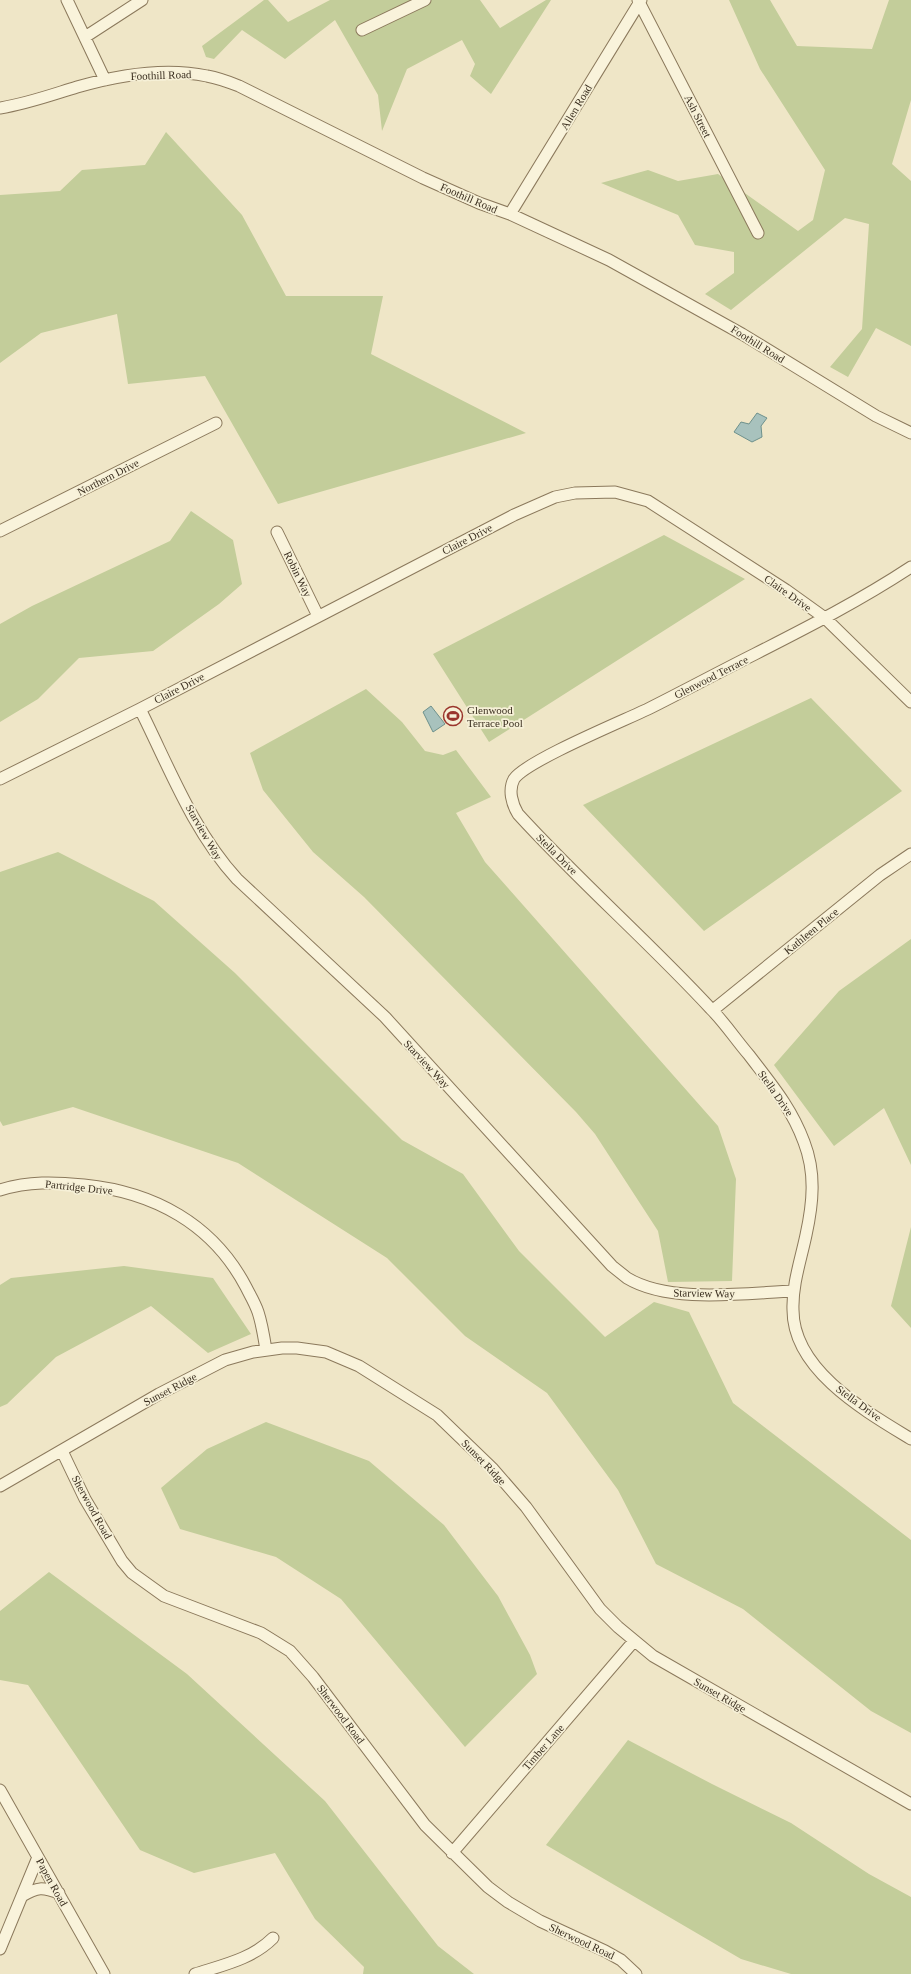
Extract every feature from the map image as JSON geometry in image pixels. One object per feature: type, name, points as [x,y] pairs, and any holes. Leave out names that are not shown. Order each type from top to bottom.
[{"type":"street","points":[[67,0],[105,80]]},
{"type":"street","points":[[85,37],[142,0]]},
{"type":"street","points":[[362,30],[425,0]]},
{"type":"street","name":"Allen Road","points":[[510,214],[639,1]]},
{"type":"street","name":"Ash Street","points":[[639,1],[758,233]]},
{"type":"street","name":"Foothill Road","points":[[0,108],[17,106],[105,80],[128,76],[180,72],[220,79],[239,86],[298,114],[423,178],[478,203],[510,214],[610,260],[742,334],[876,416],[911,433]]},
{"type":"street","name":"Northern Drive","points":[[0,531],[216,423]]},
{"type":"street","name":"Claire Drive","points":[[0,779],[140,709],[536,504],[555,497],[575,493],[603,491],[629,495],[648,501],[786,590],[825,618],[911,702]]},
{"type":"street","name":"Robin Way","points":[[277,532],[318,616]]},
{"type":"street","name":"Glenwood Terrace","points":[[512,785],[515,778],[534,763],[649,708],[825,618],[882,586],[911,567]]},
{"type":"street","name":"Starview Way","points":[[140,709],[196,820],[220,861],[237,879],[385,1018],[612,1266],[627,1278],[665,1292],[682,1294],[722,1294],[794,1291]]},
{"type":"street","name":"Stella Drive","points":[[512,785],[511,798],[518,814],[713,1010],[786,1102],[794,1117],[808,1155],[814,1187],[812,1211],[794,1291],[792,1311],[797,1337],[816,1369],[847,1396],[911,1439]]},
{"type":"street","name":"Kathleen Place","points":[[713,1010],[880,875],[911,854]]},
{"type":"street","name":"Partridge Drive","points":[[0,1190],[29,1183],[49,1182],[99,1187],[156,1203],[191,1221],[218,1245],[239,1274],[258,1310],[266,1350]]},
{"type":"street","name":"Sunset Ridge","points":[[0,1486],[159,1394],[225,1360],[253,1352],[298,1348],[337,1355],[360,1366],[437,1415],[493,1469],[526,1507],[600,1609],[634,1641],[668,1665],[911,1804]]},
{"type":"street","name":"Sherwood Road","points":[[62,1451],[85,1499],[122,1561],[132,1573],[164,1596],[261,1634],[290,1651],[313,1677],[425,1825],[488,1887],[508,1902],[540,1921],[604,1950],[621,1960],[636,1974]]},
{"type":"street","name":"Timber Lane","points":[[452,1853],[634,1641]]},
{"type":"street","name":"Papen Road","points":[[0,1790],[104,1974]]},
{"type":"street","points":[[0,1949],[38,1857]]},
{"type":"street","points":[[22,1896],[32,1890],[44,1888],[59,1893]]},
{"type":"street","points":[[195,1974],[250,1956],[264,1947],[273,1938]]},
{"type":"green space","points":[[264,0],[268,0],[288,22],[330,0],[480,0],[500,28],[546,0],[551,0],[491,94],[470,76],[475,64],[462,40],[407,69],[382,131],[378,95],[335,20],[285,59],[242,30],[214,59],[206,57],[202,46]]},
{"type":"green space","points":[[729,0],[770,0],[797,46],[872,49],[889,0],[911,0],[911,100],[892,164],[911,181],[911,346],[876,328],[848,377],[830,367],[862,329],[869,224],[845,218],[731,310],[705,294],[734,273],[734,252],[695,245],[678,215],[601,183],[648,170],[678,181],[718,174],[798,231],[813,220],[825,170],[760,69]]},
{"type":"green space","points":[[166,132],[242,215],[286,296],[383,296],[371,354],[526,433],[278,504],[205,376],[128,384],[117,314],[41,333],[0,363],[0,195],[60,191],[82,170],[145,165]]},
{"type":"green space","points":[[191,511],[233,540],[242,584],[219,604],[153,651],[79,658],[38,699],[0,722],[0,624],[32,606],[170,541]]},
{"type":"green space","points":[[664,535],[745,579],[489,742],[433,654]]},
{"type":"green space","points":[[366,689],[402,722],[425,751],[443,755],[456,750],[491,797],[456,813],[485,862],[718,1126],[736,1179],[732,1281],[668,1282],[658,1231],[595,1134],[576,1112],[364,897],[313,852],[263,790],[250,753]]},
{"type":"green space","points":[[811,698],[902,791],[704,931],[583,805]]},
{"type":"green space","points":[[58,852],[154,901],[235,973],[402,1140],[463,1174],[519,1251],[605,1337],[654,1302],[689,1312],[733,1403],[911,1540],[911,1733],[871,1711],[743,1609],[656,1564],[618,1490],[547,1393],[465,1336],[387,1258],[238,1163],[73,1107],[3,1126],[0,1121],[0,872]]},
{"type":"green space","points":[[911,939],[911,1165],[884,1108],[834,1146],[774,1065],[839,991]]},
{"type":"green space","points":[[911,1227],[911,1328],[891,1306]]},
{"type":"green space","points":[[124,1266],[213,1278],[251,1334],[208,1353],[151,1306],[56,1357],[7,1404],[0,1407],[0,1285],[11,1278]]},
{"type":"green space","points":[[266,1422],[369,1461],[444,1525],[498,1596],[530,1655],[537,1674],[465,1747],[341,1599],[276,1557],[180,1529],[161,1488],[207,1449]]},
{"type":"green space","points":[[49,1572],[187,1674],[325,1801],[438,1946],[474,1974],[363,1974],[364,1967],[315,1919],[275,1853],[194,1873],[140,1850],[28,1685],[0,1680],[0,1611]]},
{"type":"green space","points":[[628,1740],[791,1823],[869,1874],[911,1897],[911,1974],[791,1974],[741,1959],[546,1845]]},
{"type":"water","points":[[757,413],[767,418],[761,426],[762,437],[752,442],[734,432],[741,422],[749,424]]},
{"type":"water","points":[[431,706],[445,724],[433,732],[423,712]]},
{"type":"place","name":"Glenwood Terrace Pool","points":[[453,716]]}]
